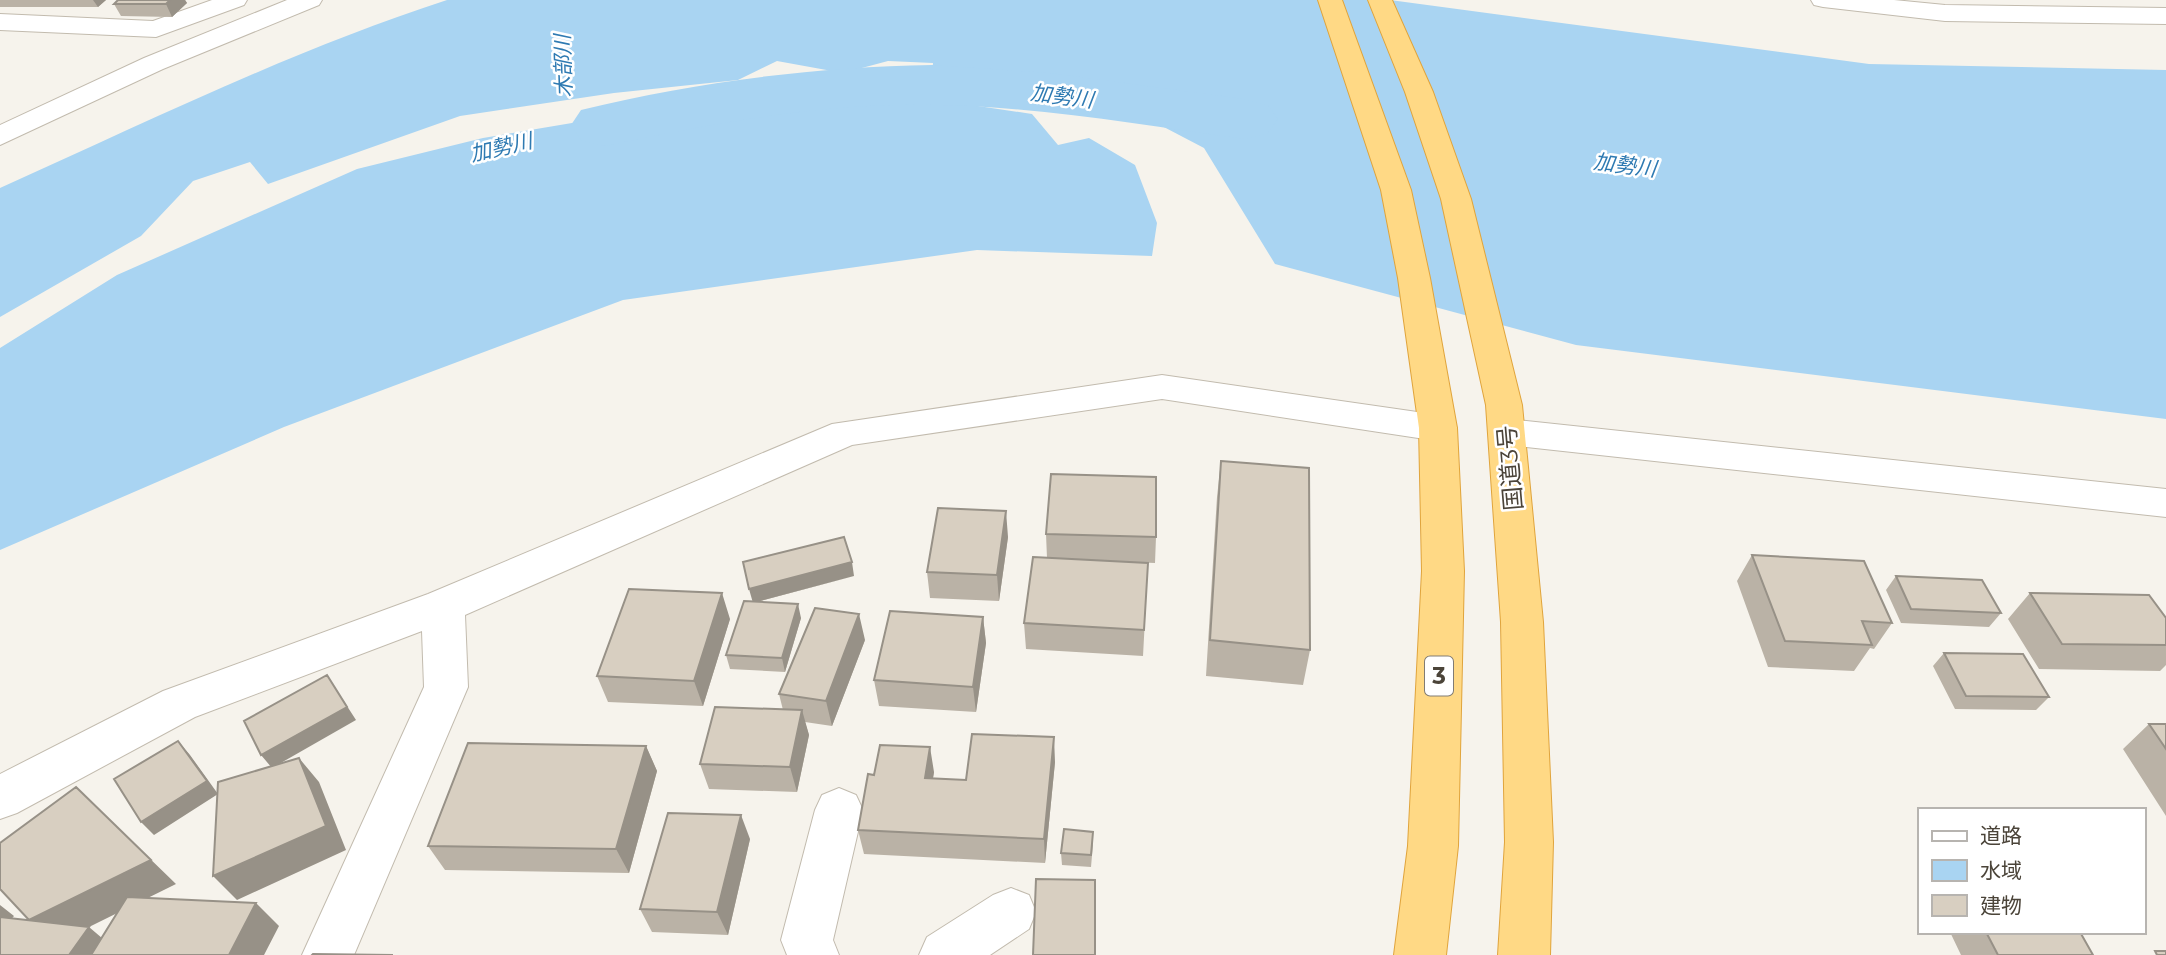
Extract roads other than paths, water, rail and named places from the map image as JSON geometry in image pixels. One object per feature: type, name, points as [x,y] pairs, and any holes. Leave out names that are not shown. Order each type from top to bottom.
[{"type":"highway","name":"3","points":[[1330,0],[1395,190],[1413,278],[1435,412],[1443,570],[1433,846],[1420,955]]},
{"type":"highway","name":"国道3号","points":[[1380,0],[1419,92],[1456,199],[1479,289],[1506,418],[1522,621],[1529,842],[1524,955]]},
{"type":"street","points":[[0,22],[156,29],[235,0]]},
{"type":"street","points":[[0,136],[66,103],[230,30],[310,0]]},
{"type":"street","points":[[1822,0],[1945,13],[2166,16]]},
{"type":"street","points":[[0,798],[178,704],[443,606],[845,433],[1162,387],[1435,412]]},
{"type":"street","points":[[1506,418],[2166,503]]},
{"type":"street","points":[[328,955],[446,687],[443,606]]},
{"type":"street","points":[[813,955],[807,940],[839,810]]},
{"type":"street","points":[[945,955],[1011,912]]},
{"type":"water","name":"木部川","points":[[447,0],[1390,0],[1869,64],[2166,70],[2166,419],[1576,345],[1275,264],[1204,148],[1095,91],[1022,77],[932,75],[933,63],[888,61],[843,73],[777,61],[738,80],[614,93],[460,116],[268,184],[250,162],[193,181],[141,236],[0,317],[0,188],[277,64]]},
{"type":"water","points":[[918,97],[1032,114],[1058,145],[1089,138],[1135,165],[1157,223],[1152,256],[977,250],[623,300],[284,427],[0,550],[0,348],[117,275],[357,169],[483,138],[685,104]]},
{"type":"waterway","name":"加勢川","points":[[605,125],[767,96],[850,88],[932,85],[1050,93],[1244,119]]}]
